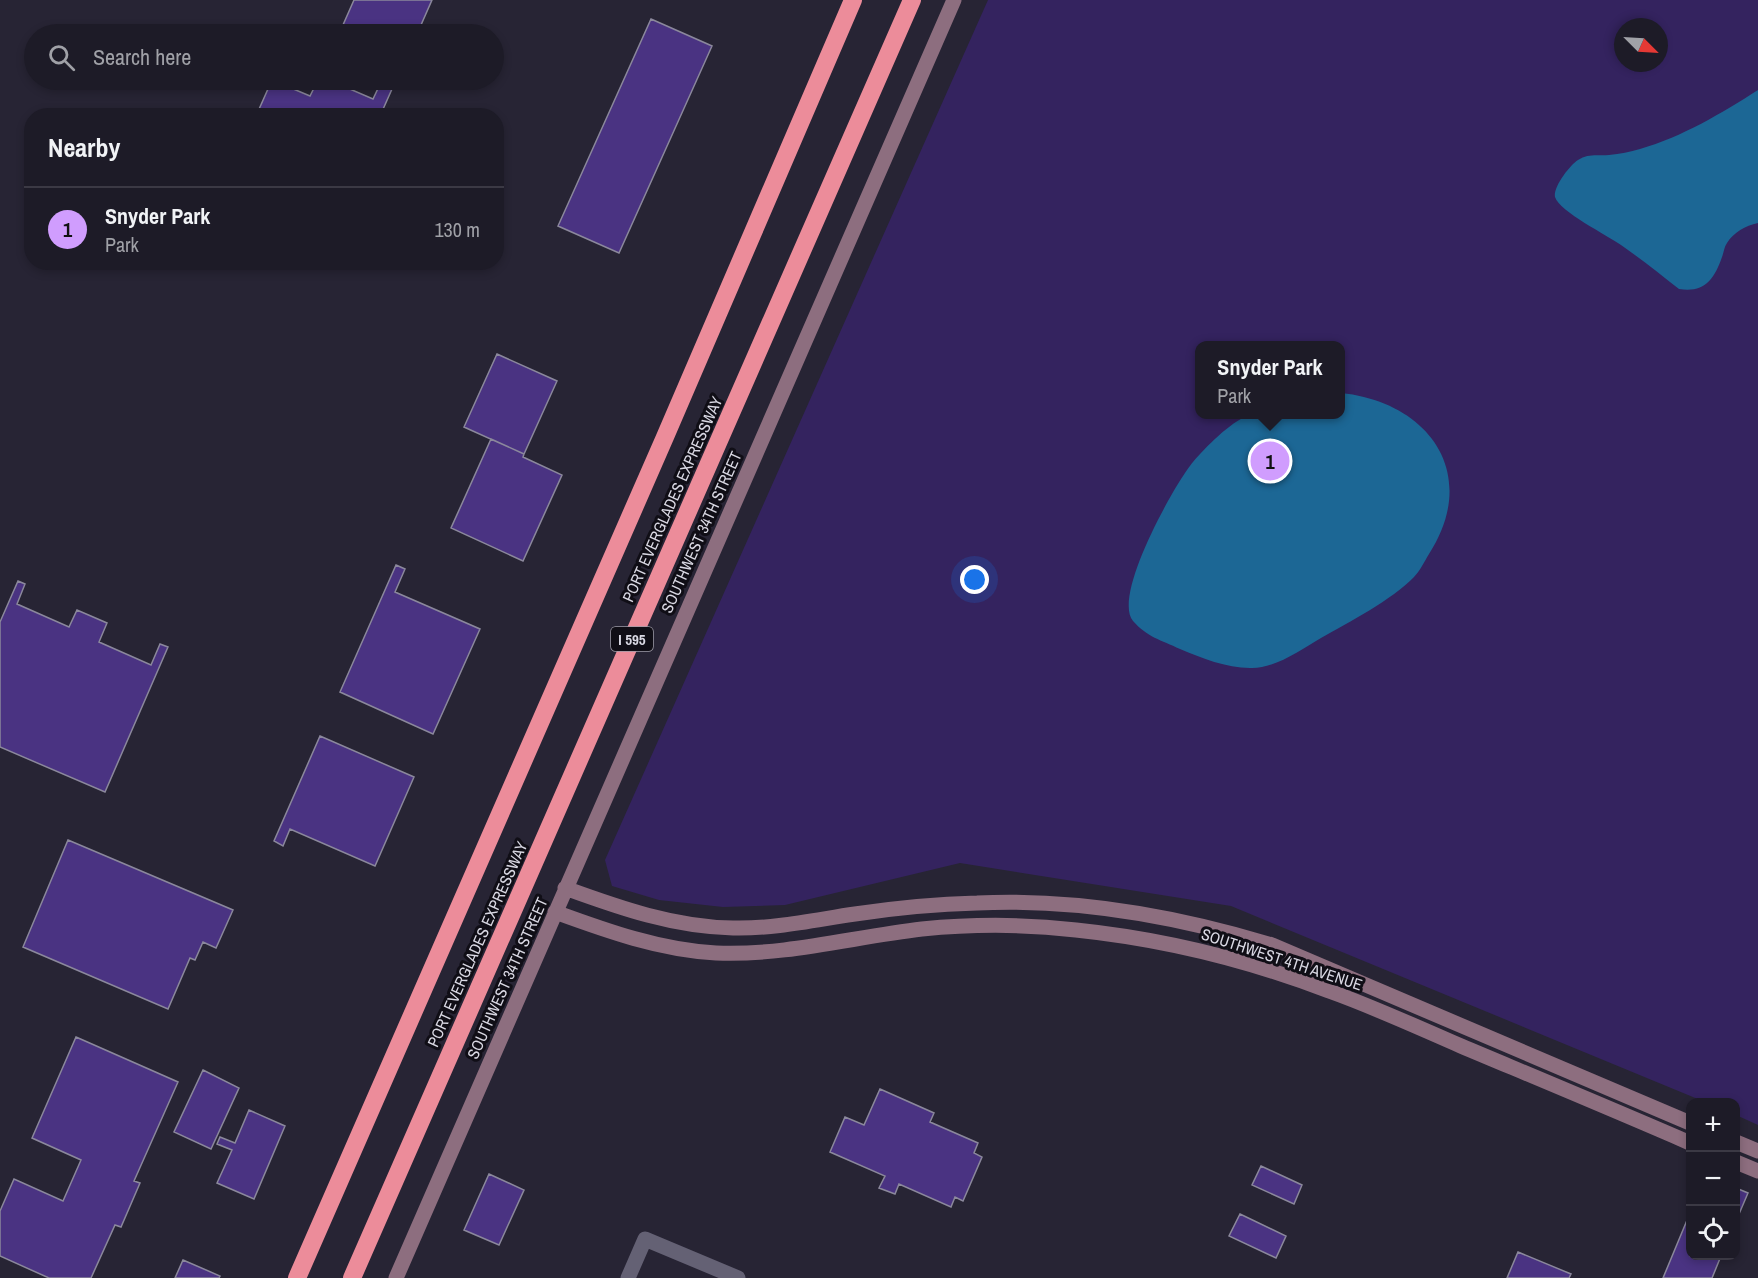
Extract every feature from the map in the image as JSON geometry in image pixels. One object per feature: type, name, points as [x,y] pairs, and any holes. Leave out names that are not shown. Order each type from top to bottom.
[{"type":"highway","name":"PORT EVERGLADES EXPRESSWAY","points":[[297,1278],[853,0]]},
{"type":"highway","name":"PORT EVERGLADES EXPRESSWAY","points":[[352,1278],[912,0]]},
{"type":"street","name":"SOUTHWEST 34TH STREET","points":[[396,1278],[954,0]]},
{"type":"street","name":"SOUTHWEST 4TH AVENUE","points":[[566,888],[636,913],[690,924],[732,928],[773,927],[909,906],[1033,902],[1097,906],[1213,927],[1272,945],[1686,1121]]},
{"type":"street","name":"SOUTHWEST 4TH AVENUE","points":[[555,912],[656,945],[715,953],[774,951],[921,930],[974,925],[1073,929],[1186,947],[1244,962],[1348,998],[1686,1141]]},
{"type":"street","points":[[1740,1144],[1758,1151]]},
{"type":"street","points":[[1740,1164],[1758,1171]]},
{"type":"street","points":[[628,1278],[645,1239],[738,1278]]},
{"type":"shaded area","points":[[988,0],[1758,0],[1758,1125],[1740,1117],[1740,1098],[1695,1098],[1231,906],[960,863],[785,905],[723,907],[659,900],[612,886],[605,860]]},
{"type":"water","points":[[1758,90],[1758,223],[1740,230],[1730,239],[1715,272],[1701,287],[1688,290],[1679,289],[1621,245],[1574,216],[1555,197],[1557,188],[1567,171],[1582,158],[1625,153],[1656,144],[1701,124]]},
{"type":"water","points":[[1345,394],[1372,399],[1399,411],[1421,427],[1437,446],[1447,470],[1449,496],[1444,524],[1416,575],[1405,586],[1357,618],[1287,658],[1259,667],[1232,666],[1205,659],[1155,638],[1133,621],[1129,608],[1131,589],[1138,566],[1160,516],[1193,462],[1226,429],[1241,419],[1345,419]]},
{"type":"building","points":[[354,0],[432,0],[421,24],[343,24]]},
{"type":"building","points":[[651,19],[712,46],[619,253],[558,226]]},
{"type":"building","points":[[268,90],[296,90],[310,96],[313,90],[352,90],[373,99],[377,90],[392,90],[384,108],[260,108]]},
{"type":"building","points":[[497,354],[557,381],[524,454],[464,427]]},
{"type":"building","points":[[491,439],[562,475],[523,561],[451,528]]},
{"type":"building","points":[[396,565],[405,569],[395,592],[480,629],[433,734],[340,692]]},
{"type":"building","points":[[18,581],[25,584],[17,604],[69,627],[77,610],[107,623],[99,642],[151,665],[160,644],[168,647],[105,792],[0,747],[0,622]]},
{"type":"building","points":[[320,736],[414,777],[375,866],[290,829],[283,846],[274,841]]},
{"type":"building","points":[[68,840],[233,910],[216,948],[203,942],[195,960],[190,958],[168,1009],[23,947]]},
{"type":"building","points":[[76,1037],[178,1082],[134,1181],[140,1183],[121,1227],[115,1225],[91,1278],[49,1278],[0,1256],[0,1211],[14,1179],[63,1201],[81,1160],[32,1138]]},
{"type":"building","points":[[203,1070],[239,1088],[211,1149],[174,1132]]},
{"type":"building","points":[[880,1089],[934,1113],[930,1122],[978,1143],[974,1153],[982,1157],[963,1201],[955,1197],[951,1207],[899,1184],[895,1194],[879,1188],[885,1176],[830,1152],[845,1117],[864,1125]]},
{"type":"building","points":[[249,1110],[285,1126],[254,1199],[217,1183],[232,1150],[217,1144],[220,1137],[235,1143]]},
{"type":"building","points":[[1261,1166],[1302,1185],[1294,1204],[1252,1185]]},
{"type":"building","points":[[489,1174],[524,1190],[499,1245],[464,1230]]},
{"type":"building","points":[[1740,1190],[1748,1193],[1740,1212]]},
{"type":"building","points":[[1240,1214],[1286,1236],[1276,1258],[1229,1236]]},
{"type":"building","points":[[1686,1223],[1686,1260],[1719,1260],[1712,1278],[1663,1278]]},
{"type":"building","points":[[1518,1252],[1571,1274],[1569,1278],[1507,1278]]},
{"type":"building","points":[[183,1260],[220,1276],[219,1278],[175,1278]]},
{"type":"place","name":"Snyder Park","points":[[1270,461]]}]
